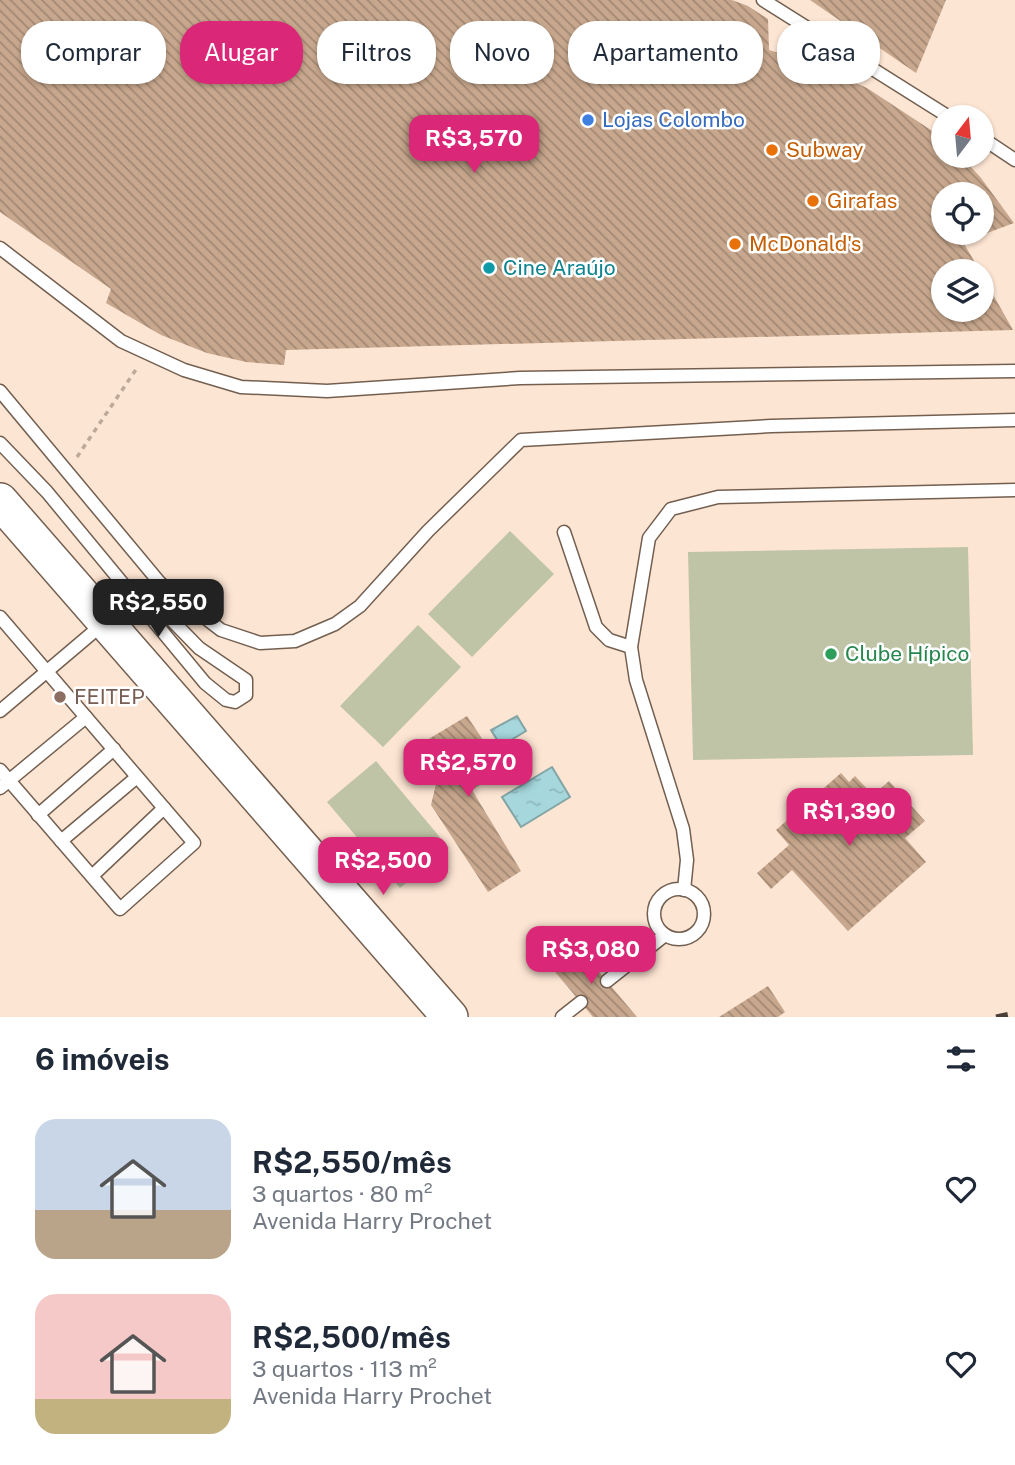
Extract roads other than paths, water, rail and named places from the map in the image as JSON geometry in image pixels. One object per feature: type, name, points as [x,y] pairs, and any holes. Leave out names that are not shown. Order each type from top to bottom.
[{"type":"street","points":[[0,501],[450,1017]]},
{"type":"lane","points":[[763,0],[931,106]]},
{"type":"lane","points":[[994,146],[1015,160]]},
{"type":"lane","points":[[0,248],[121,341],[184,370],[241,387],[285,391],[520,378],[1015,370]]},
{"type":"lane","points":[[0,391],[160,583],[221,630],[260,643],[295,641],[335,624],[360,606],[436,523],[520,440],[771,426],[1015,420]]},
{"type":"lane","points":[[0,443],[47,492],[205,683],[226,700],[235,702],[246,695],[246,680],[199,648],[158,606],[160,583]]},
{"type":"lane","points":[[684,890],[687,860],[683,829],[636,680],[631,647],[649,538],[671,509],[718,497],[1015,490]]},
{"type":"lane","points":[[564,532],[596,627],[609,640],[631,647]]},
{"type":"lane","points":[[0,617],[4,631],[47,672],[194,843],[120,909],[38,814],[5,784],[0,770]]},
{"type":"lane","points":[[0,711],[105,621]]},
{"type":"lane","points":[[5,784],[86,716]]},
{"type":"lane","points":[[38,814],[114,749]]},
{"type":"lane","points":[[61,841],[137,776]]},
{"type":"lane","points":[[92,876],[164,808]]},
{"type":"lane","points":[[674,890],[684,890],[699,900],[704,919],[693,935],[674,939],[665,935],[654,919],[658,900],[674,890]]},
{"type":"lane","points":[[607,981],[665,935]]},
{"type":"lane","points":[[562,1017],[581,1002]]},
{"type":"water","points":[[517,716],[526,731],[501,746],[491,730]]},
{"type":"water","points":[[552,767],[570,797],[521,827],[502,797]]},
{"type":"railway","points":[[996,1017],[1015,1013]]},
{"type":"place","name":"Lojas Colombo","points":[[588,120]]},
{"type":"place","name":"Subway","points":[[772,150]]},
{"type":"place","name":"Girafas","points":[[813,201]]},
{"type":"place","name":"McDonald's","points":[[735,244]]},
{"type":"place","name":"Cine Araújo","points":[[489,268]]},
{"type":"place","name":"Clube Hípico","points":[[831,654]]},
{"type":"place","name":"FEITEP","points":[[60,697]]}]
